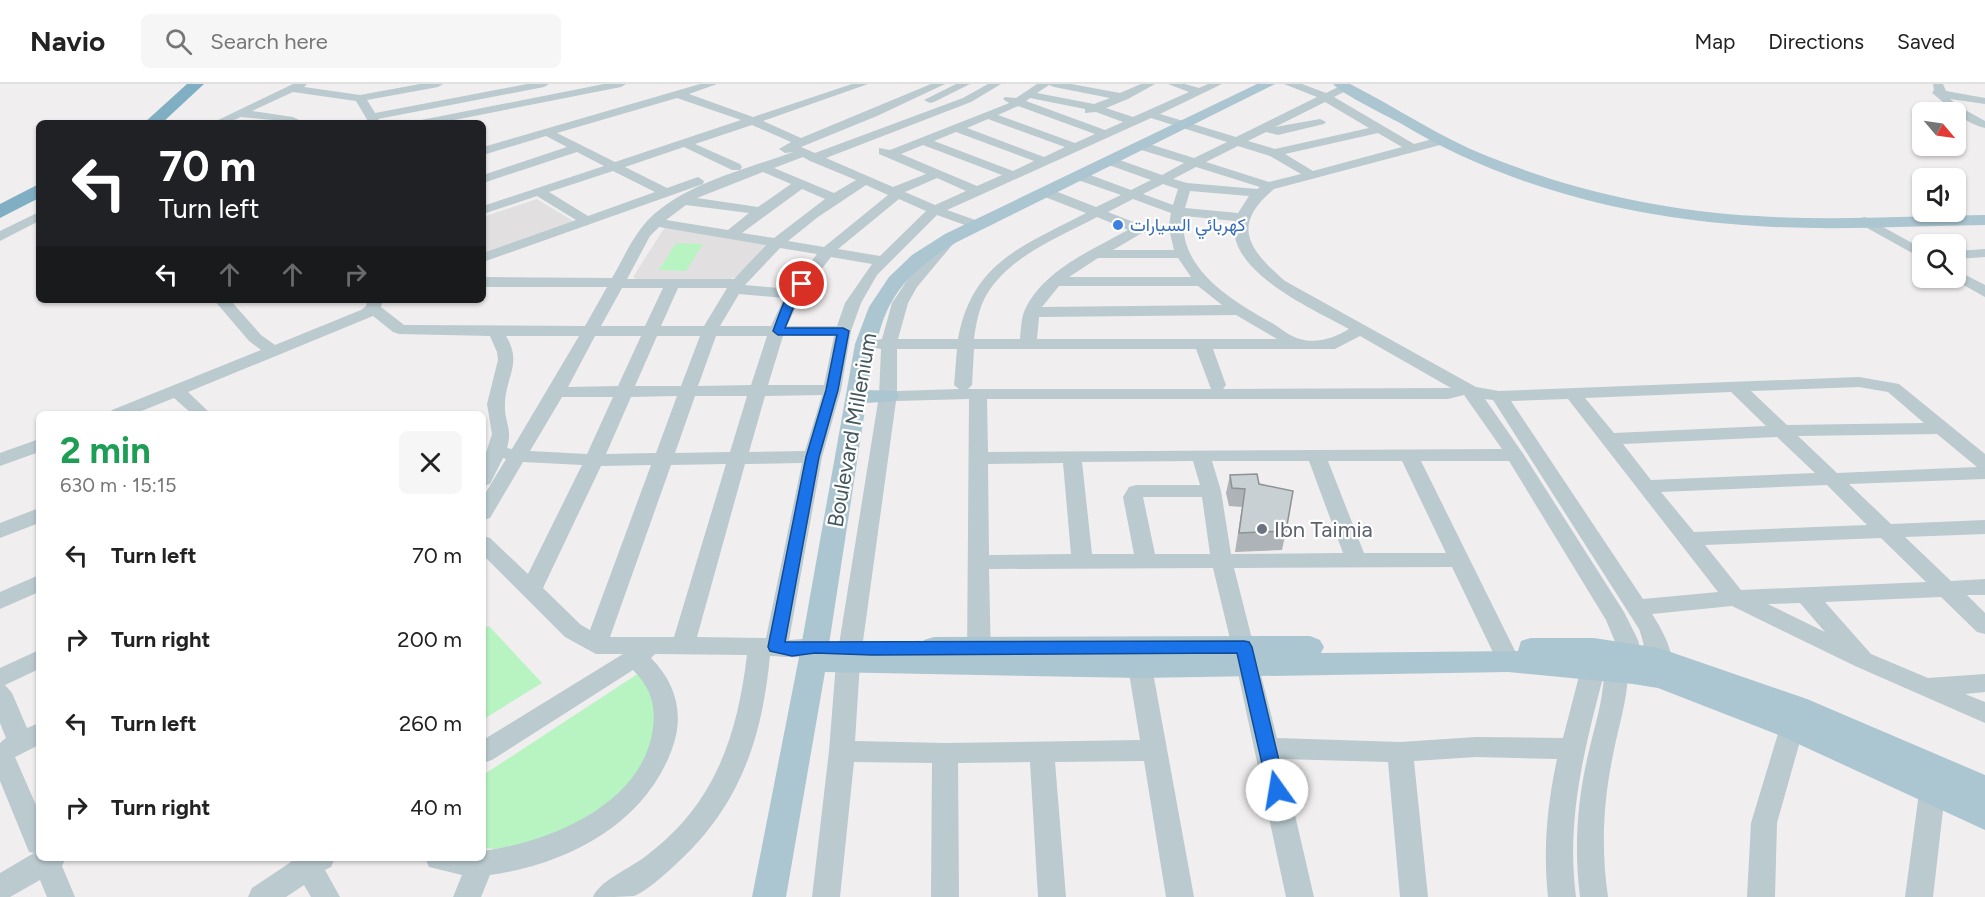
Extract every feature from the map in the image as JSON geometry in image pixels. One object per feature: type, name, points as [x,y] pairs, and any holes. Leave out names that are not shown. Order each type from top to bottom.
[{"type":"highway","points":[[142,120],[183,84]]},
{"type":"highway","points":[[155,120],[196,84]]},
{"type":"highway","points":[[0,212],[36,192]]},
{"type":"highway","points":[[0,220],[36,200]]},
{"type":"main road","name":"Boulevard Millenium","points":[[769,897],[791,650],[857,397],[865,344],[880,300],[892,284],[924,254],[951,238],[1187,125],[1266,84]]},
{"type":"main road","points":[[1343,86],[1440,141],[1480,159],[1548,184],[1645,208],[1759,222],[1868,221],[1903,227],[1985,220]]},
{"type":"main road","points":[[857,397],[889,391]]},
{"type":"main road","points":[[791,650],[850,656],[978,657],[1505,655],[1625,663],[1796,707],[1985,790]]},
{"type":"main road","points":[[978,657],[1140,667],[1246,655]]},
{"type":"main road","points":[[1625,663],[1792,727],[1985,816]]},
{"type":"street","points":[[240,118],[301,88],[325,84]]},
{"type":"street","points":[[360,98],[388,84]]},
{"type":"street","points":[[258,116],[301,88],[360,98],[438,84]]},
{"type":"street","points":[[360,98],[373,120],[544,84]]},
{"type":"street","points":[[437,120],[621,84]]},
{"type":"street","points":[[486,150],[712,84]]},
{"type":"street","points":[[486,209],[863,84]]},
{"type":"street","points":[[909,84],[934,87]]},
{"type":"street","points":[[486,257],[736,167],[802,151],[861,142],[984,92],[996,84]]},
{"type":"street","points":[[890,154],[989,116],[1018,102],[1044,84]]},
{"type":"street","points":[[1054,84],[1126,96],[1165,107]]},
{"type":"street","points":[[1065,120],[1126,96],[1148,84]]},
{"type":"street","points":[[1173,84],[1200,92]]},
{"type":"street","points":[[607,897],[666,859],[696,827],[716,801],[738,754],[749,719],[791,650],[813,457],[832,390],[843,331],[862,286],[882,261],[935,210],[975,190],[1217,84]]},
{"type":"street","points":[[1289,84],[1313,90],[1412,148]]},
{"type":"street","points":[[802,151],[959,85],[1018,102],[1104,134]]},
{"type":"street","points":[[978,657],[979,458],[966,345],[971,314],[979,294],[1003,265],[1022,252],[1343,86]]},
{"type":"street","points":[[486,508],[556,392],[644,234],[654,222],[682,200],[716,183],[765,168],[934,87]]},
{"type":"street","points":[[1932,87],[1985,100]]},
{"type":"street","points":[[1932,87],[1944,102]]},
{"type":"street","points":[[1932,87],[1961,113],[1985,125]]},
{"type":"street","points":[[680,95],[751,120],[802,151],[935,210],[976,225]]},
{"type":"street","points":[[1029,95],[1095,108],[1133,121]]},
{"type":"street","points":[[561,96],[599,116]]},
{"type":"street","points":[[1300,109],[1343,137]]},
{"type":"street","points":[[1150,114],[1274,153],[1310,174]]},
{"type":"street","points":[[240,118],[258,116],[293,120]]},
{"type":"street","points":[[989,116],[1075,147]]},
{"type":"street","points":[[1966,120],[1985,130]]},
{"type":"street","points":[[1262,128],[1278,131],[1320,122]]},
{"type":"street","points":[[957,128],[1047,158],[1094,169],[1162,179],[1185,187],[1264,190],[1310,174],[1440,141]]},
{"type":"street","points":[[1274,153],[1379,129]]},
{"type":"street","points":[[546,132],[665,192]]},
{"type":"street","points":[[923,141],[1011,174]]},
{"type":"street","points":[[861,142],[975,190]]},
{"type":"street","points":[[684,143],[736,167]]},
{"type":"street","points":[[1142,146],[1264,190]]},
{"type":"street","points":[[486,178],[578,148]]},
{"type":"street","points":[[765,168],[834,198]]},
{"type":"street","points":[[1094,169],[1131,195],[1178,211],[1241,217]]},
{"type":"street","points":[[683,645],[758,389],[778,331],[794,294],[829,252],[860,223],[896,193],[936,174]]},
{"type":"street","points":[[596,645],[710,332],[736,286],[778,243],[834,198],[865,180]]},
{"type":"street","points":[[728,207],[798,183]]},
{"type":"street","points":[[731,236],[798,183]]},
{"type":"street","points":[[1185,187],[1178,211],[1176,229],[1183,254],[1203,281],[1240,310],[1298,344]]},
{"type":"street","points":[[1264,190],[1241,217],[1240,229],[1247,250],[1265,272],[1295,293],[1462,388],[1515,455],[1616,618],[1625,663],[1599,762],[1591,812],[1590,863],[1594,897]]},
{"type":"street","points":[[538,191],[585,220]]},
{"type":"street","points":[[1045,192],[1139,229],[1176,229]]},
{"type":"street","points":[[682,200],[760,211]]},
{"type":"street","points":[[0,237],[36,218]]},
{"type":"street","points":[[1868,221],[1912,248]]},
{"type":"street","points":[[654,222],[882,261]]},
{"type":"street","points":[[1903,227],[1912,234]]},
{"type":"street","points":[[1028,345],[1032,312],[1055,282],[1096,254],[1139,229]]},
{"type":"street","points":[[826,897],[850,656],[889,391],[889,344],[894,317],[911,285],[951,238]]},
{"type":"street","points":[[1966,254],[1985,253]]},
{"type":"street","points":[[1096,254],[1183,254]]},
{"type":"street","points":[[1966,269],[1985,280]]},
{"type":"street","points":[[1966,280],[1985,292]]},
{"type":"street","points":[[1055,282],[1203,281]]},
{"type":"street","points":[[486,282],[736,286],[794,294]]},
{"type":"street","points":[[531,590],[594,460],[672,284]]},
{"type":"street","points":[[225,303],[255,338],[273,351]]},
{"type":"street","points":[[126,411],[367,313],[374,304],[399,329],[496,332],[843,331]]},
{"type":"street","points":[[1032,312],[1240,310]]},
{"type":"street","points":[[865,344],[1335,344],[1359,330]]},
{"type":"street","points":[[486,474],[497,451],[501,428],[496,403],[507,366],[505,345],[496,332]]},
{"type":"street","points":[[1203,345],[1216,385]]},
{"type":"street","points":[[1192,390],[1216,385],[1437,385],[1499,396],[1859,382],[1893,388],[1985,464]]},
{"type":"street","points":[[889,391],[1192,390],[1448,394],[1462,388]]},
{"type":"street","points":[[1737,388],[1985,626]]},
{"type":"street","points":[[556,392],[832,390]]},
{"type":"street","points":[[177,391],[199,411]]},
{"type":"street","points":[[1573,393],[1735,598],[1863,660],[1985,713]]},
{"type":"street","points":[[1499,396],[1654,636],[1625,663],[1572,749],[1559,833],[1562,897]]},
{"type":"street","points":[[1608,439],[1782,431],[1942,428]]},
{"type":"street","points":[[0,460],[36,446]]},
{"type":"street","points":[[497,451],[518,456],[594,460],[813,457]]},
{"type":"street","points":[[1201,455],[1211,491],[1222,561],[1246,655],[1300,897]]},
{"type":"street","points":[[1316,455],[1356,560]]},
{"type":"street","points":[[1409,455],[1505,655]]},
{"type":"street","points":[[979,458],[1515,455]]},
{"type":"street","points":[[1072,457],[1082,561]]},
{"type":"street","points":[[1646,486],[1830,477],[1985,473]]},
{"type":"street","points":[[1146,561],[1133,497],[1136,491],[1211,491]]},
{"type":"street","points":[[0,531],[36,516]]},
{"type":"street","points":[[1688,539],[1985,527]]},
{"type":"street","points":[[486,546],[573,631],[596,645],[646,651],[683,645],[791,650]]},
{"type":"street","points":[[978,562],[1460,560]]},
{"type":"street","points":[[0,601],[36,584]]},
{"type":"street","points":[[1637,608],[1735,598],[1985,587]]},
{"type":"street","points":[[1806,595],[1863,660]]},
{"type":"street","points":[[486,751],[646,651]]},
{"type":"street","points":[[454,861],[481,864],[526,855],[574,838],[612,815],[638,790],[653,769],[663,744],[667,719],[665,702],[646,651]]},
{"type":"street","points":[[0,678],[36,660]]},
{"type":"street","points":[[1140,667],[1180,897]]},
{"type":"street","points":[[1923,687],[1985,683]]},
{"type":"street","points":[[0,693],[36,820]]},
{"type":"street","points":[[1761,897],[1764,823],[1792,727]]},
{"type":"street","points":[[1267,748],[1400,752],[1476,747],[1572,749]]},
{"type":"street","points":[[842,751],[1042,753],[1153,750]]},
{"type":"street","points":[[1400,752],[1414,897]]},
{"type":"street","points":[[945,753],[945,897]]},
{"type":"street","points":[[1042,753],[1052,897]]},
{"type":"street","points":[[1919,897],[1932,793]]},
{"type":"street","points":[[0,888],[38,861]]},
{"type":"street","points":[[48,861],[61,897]]},
{"type":"street","points":[[262,897],[311,861],[326,897]]},
{"type":"street","points":[[467,897],[481,864]]},
{"type":"shaded area","points":[[537,199],[573,221],[486,253],[486,216]]},
{"type":"shaded area","points":[[665,227],[766,244],[738,276],[730,279],[714,281],[636,279],[633,277]]},
{"type":"green space","points":[[676,243],[703,244],[686,271],[659,270]]},
{"type":"green space","points":[[489,626],[542,683],[486,718],[486,628]]},
{"type":"green space","points":[[645,669],[663,721],[632,789],[548,840],[496,849],[486,848],[486,773]]},
{"type":"building","points":[[1257,474],[1259,484],[1293,491],[1286,531],[1239,533],[1245,489],[1232,488],[1230,475]]},
{"type":"place","name":"كهربائي السيارات","points":[[1118,225]]},
{"type":"place","name":"Ibn Taimia","points":[[1262,529]]},
{"type":"route","points":[[802,284],[794,294],[778,331],[843,331],[832,390],[813,457],[776,647],[792,650],[815,647],[872,649],[1244,647],[1277,790]]}]
